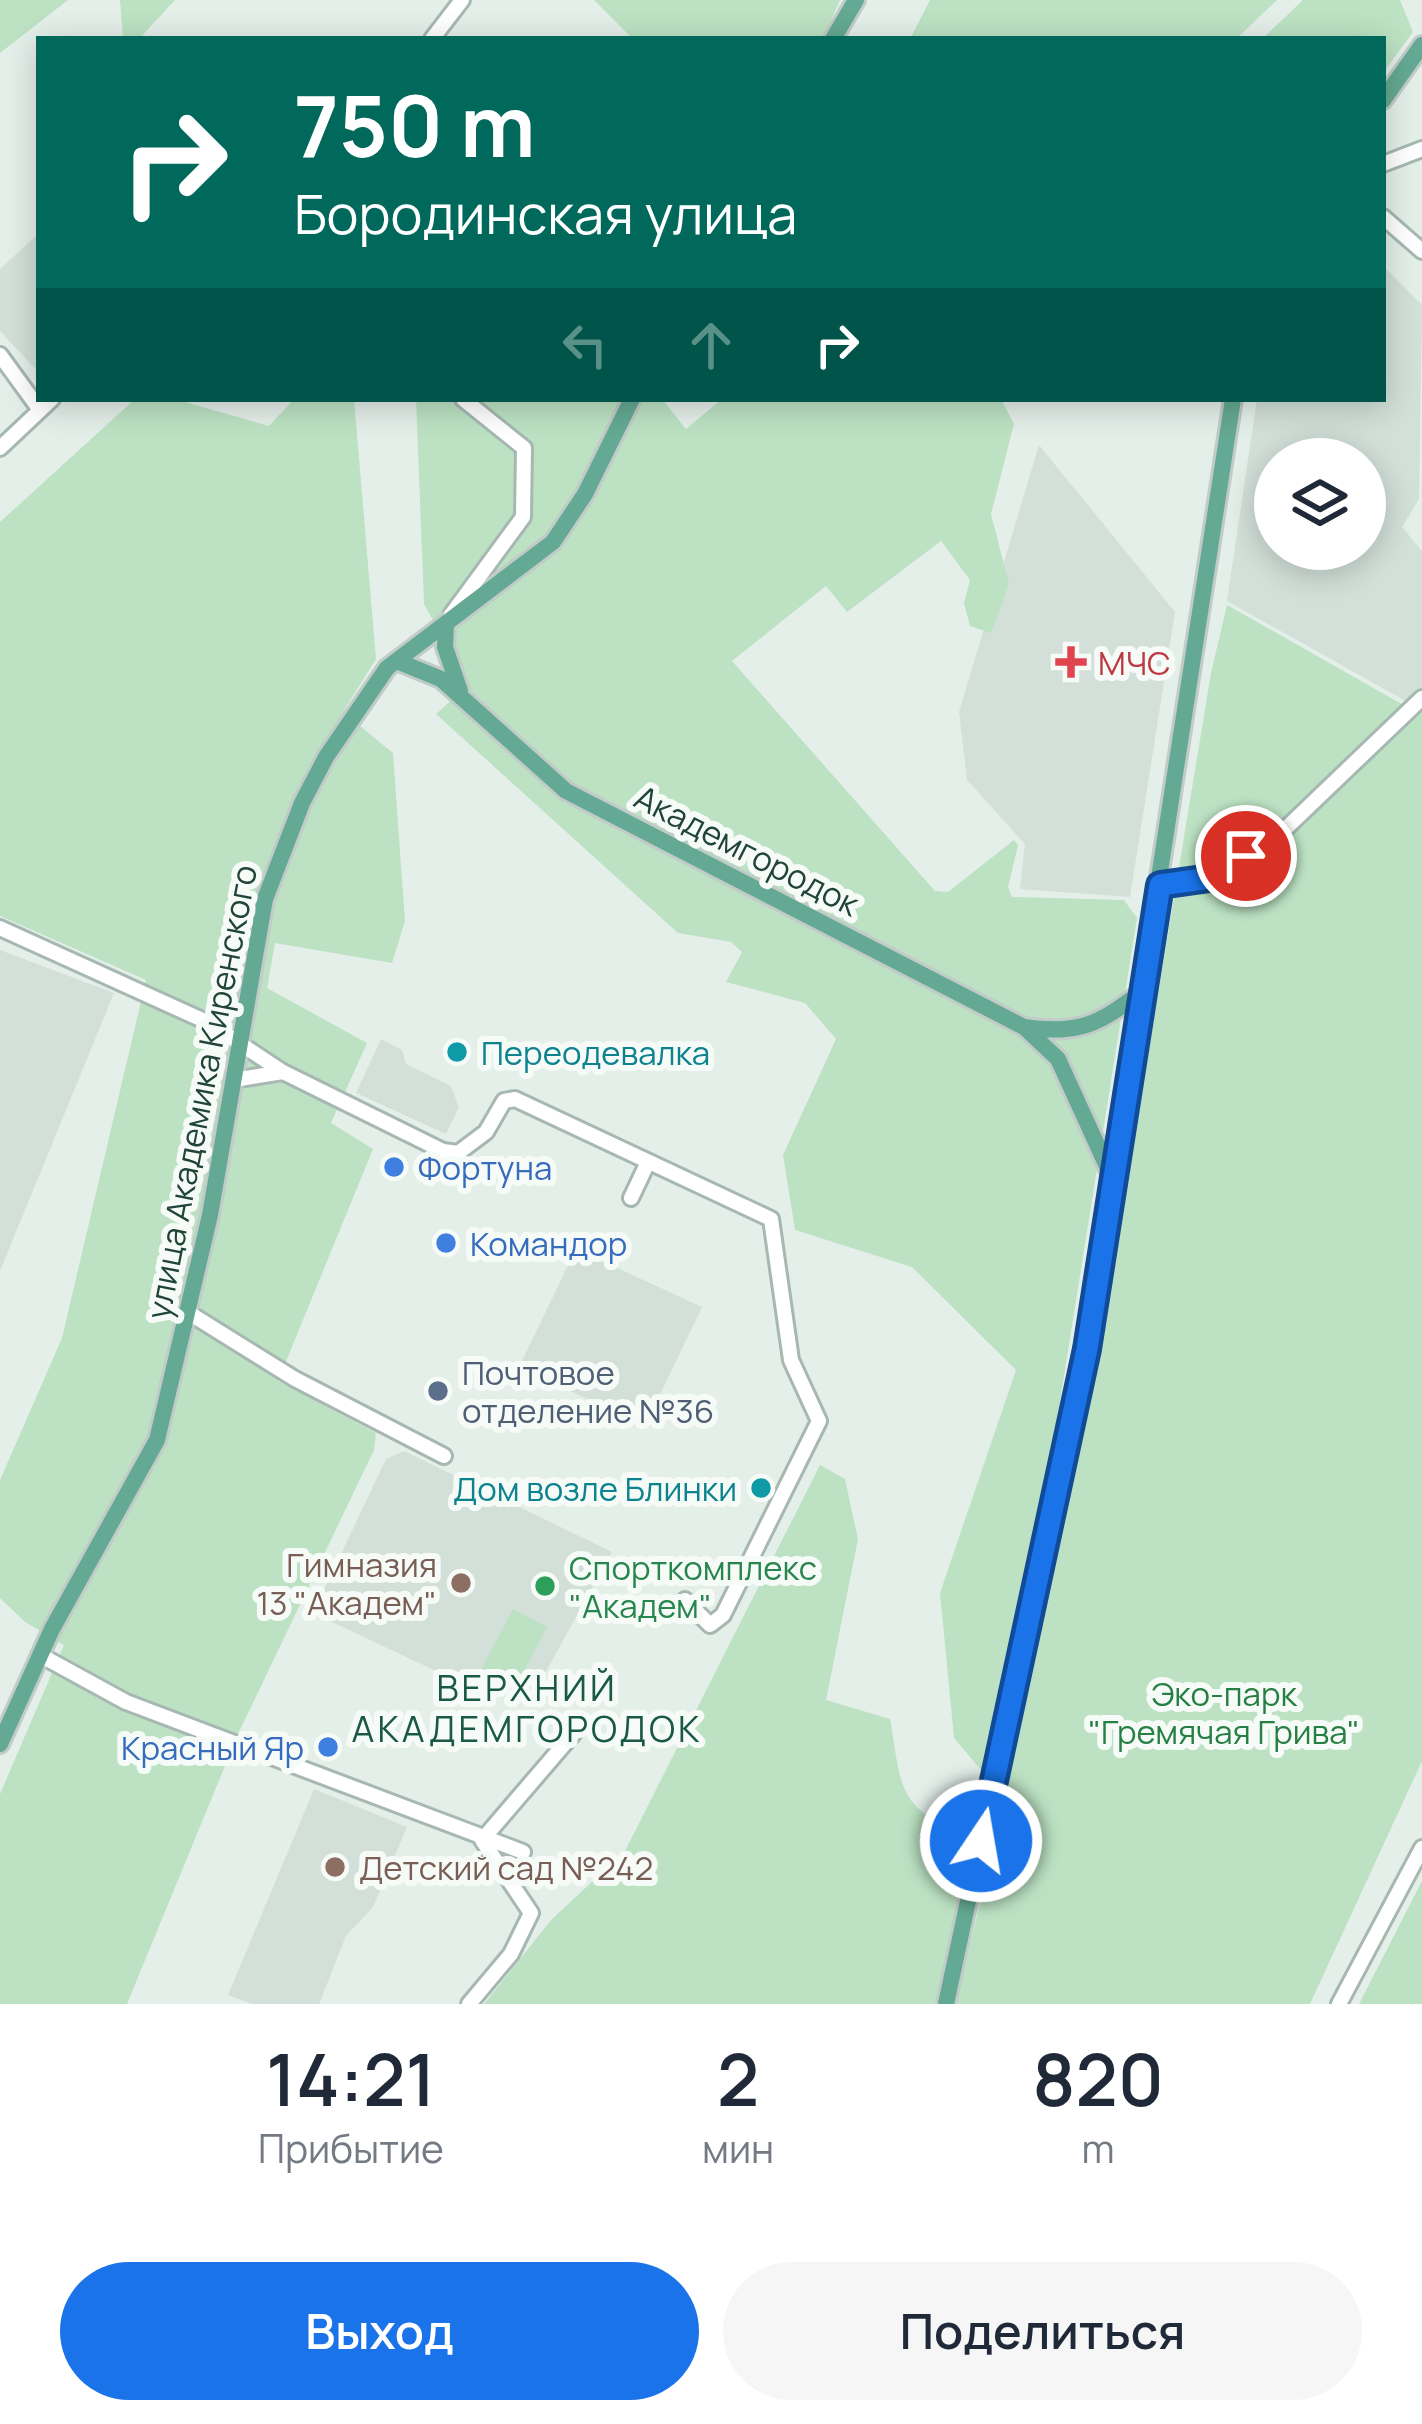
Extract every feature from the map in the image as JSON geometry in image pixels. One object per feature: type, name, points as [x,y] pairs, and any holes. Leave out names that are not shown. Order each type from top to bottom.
[{"type":"main road","points":[[835,36],[856,0]]},
{"type":"main road","points":[[1386,96],[1422,44]]},
{"type":"main road","name":"улица Академика Киренского","points":[[0,1744],[40,1655],[158,1440],[189,1313],[238,1037],[280,851],[326,757],[375,682],[553,542],[585,494],[631,402]]},
{"type":"main road","points":[[946,2004],[1039,1584],[1115,1185],[1233,402]]},
{"type":"main road","points":[[446,624],[445,647],[463,698]]},
{"type":"main road","name":"Академгородок","points":[[397,661],[432,673],[566,791],[1024,1027]]},
{"type":"main road","points":[[1024,1027],[1063,1033],[1093,1025],[1144,991]]},
{"type":"main road","points":[[1024,1027],[1058,1059],[1115,1185]]},
{"type":"street","points":[[434,36],[462,0]]},
{"type":"street","points":[[1386,163],[1422,149]]},
{"type":"street","points":[[1386,220],[1422,251]]},
{"type":"street","points":[[0,356],[36,394]]},
{"type":"street","points":[[446,624],[523,517],[524,448],[467,402]]},
{"type":"street","points":[[0,448],[46,405]]},
{"type":"street","points":[[1160,885],[1210,878],[1281,833],[1422,698]]},
{"type":"street","points":[[0,928],[238,1037],[283,1072],[443,1151],[458,1154],[485,1132],[504,1101],[514,1099],[771,1219],[791,1360],[819,1421],[723,1615],[710,1624],[685,1600]]},
{"type":"street","points":[[233,1080],[283,1072]]},
{"type":"street","points":[[631,1198],[648,1162]]},
{"type":"street","points":[[189,1313],[295,1379],[444,1456]]},
{"type":"street","points":[[40,1655],[126,1702],[523,1852]]},
{"type":"street","points":[[482,1840],[580,1727]]},
{"type":"street","points":[[469,2004],[512,1954],[531,1913],[482,1840]]},
{"type":"street","points":[[1340,2004],[1422,1848]]},
{"type":"shaded area","points":[[36,236],[36,370],[0,331],[0,269]]},
{"type":"shaded area","points":[[1386,269],[1422,305],[1419,499],[1402,527],[1422,551],[1422,691],[1411,704],[1227,601],[1257,402],[1386,402]]},
{"type":"shaded area","name":"МЧС","points":[[1039,445],[1175,612],[1130,897],[1020,889],[1025,844],[967,780],[959,712]]},
{"type":"shaded area","points":[[0,950],[114,993],[0,1271]]},
{"type":"shaded area","points":[[381,1039],[402,1050],[406,1064],[451,1086],[459,1107],[446,1134],[356,1093]]},
{"type":"shaded area","points":[[576,1249],[702,1307],[645,1426],[519,1367]]},
{"type":"shaded area","name":"Гимназия 13 \"Академ\"","points":[[404,1451],[612,1552],[533,1695],[472,1688],[313,1613],[386,1459]]},
{"type":"shaded area","name":"Детский сад №242","points":[[314,1789],[407,1827],[373,1907],[346,1936],[319,2004],[252,2004],[228,1995]]},
{"type":"green space","points":[[0,0],[68,0],[0,53]]},
{"type":"green space","points":[[120,0],[175,0],[142,36],[123,36]]},
{"type":"green space","points":[[594,0],[840,0],[824,36],[630,36]]},
{"type":"green space","points":[[930,0],[1277,0],[1239,36],[912,36]]},
{"type":"green space","points":[[1303,0],[1400,0],[1413,32],[1386,69],[1386,36],[1265,36]]},
{"type":"green space","points":[[132,402],[185,402],[269,426],[291,402],[354,402],[376,659],[343,712],[393,753],[405,921],[392,963],[275,943],[267,988],[367,1043],[331,1123],[373,1149],[278,1381],[376,1433],[374,1450],[239,1732],[127,2004],[0,2004],[0,1794],[64,1645],[25,1622],[0,1598],[0,1480],[62,1338],[146,980],[0,916],[0,522]]},
{"type":"green space","points":[[416,402],[664,402],[686,429],[718,402],[1003,402],[1014,424],[991,514],[1009,584],[991,633],[970,626],[964,603],[970,580],[941,541],[847,612],[826,586],[732,661],[935,891],[948,892],[1014,840],[1018,845],[1008,887],[1012,897],[1124,900],[1137,918],[1057,1420],[982,1771],[954,1738],[940,1593],[1016,1370],[912,1267],[795,1230],[783,1155],[836,1039],[805,1003],[726,982],[742,952],[731,942],[678,933],[436,714],[469,685],[424,604]]},
{"type":"green space","name":"Эко-парк \"Гремячая Грива\"","points":[[1227,605],[1414,711],[1422,704],[1422,1761],[1310,2004],[956,2004],[1004,1801],[1139,1110],[1211,673]]},
{"type":"green space","points":[[820,1465],[845,1479],[858,1539],[826,1700],[890,1719],[899,1771],[910,1799],[934,1819],[953,1826],[969,1857],[935,2004],[484,2004],[551,1920],[625,1851]]},
{"type":"green space","points":[[513,1609],[547,1627],[516,1686],[482,1668]]},
{"type":"green space","points":[[1422,1881],[1422,2004],[1359,2004]]},
{"type":"place","name":"МЧС","points":[[1071,662]]},
{"type":"place","name":"Переодевалка","points":[[457,1052]]},
{"type":"place","name":"Фортуна","points":[[394,1167]]},
{"type":"place","name":"Командор","points":[[446,1243]]},
{"type":"place","name":"Почтовое отделение №36","points":[[438,1391]]},
{"type":"place","name":"Дом возле Блинки","points":[[761,1488]]},
{"type":"place","name":"Гимназия 13 \"Академ\"","points":[[461,1583]]},
{"type":"place","name":"Спорткомплекс \"Академ\"","points":[[545,1586]]},
{"type":"place","name":"Красный Яр","points":[[328,1747]]},
{"type":"place","name":"Детский сад №242","points":[[335,1867]]},
{"type":"district","name":"ВЕРХНИЙ АКАДЕМГОРОДОК","points":[[527,1708]]},
{"type":"route","points":[[981,1841],[1087,1349],[1160,885],[1210,878],[1246,856]]}]
